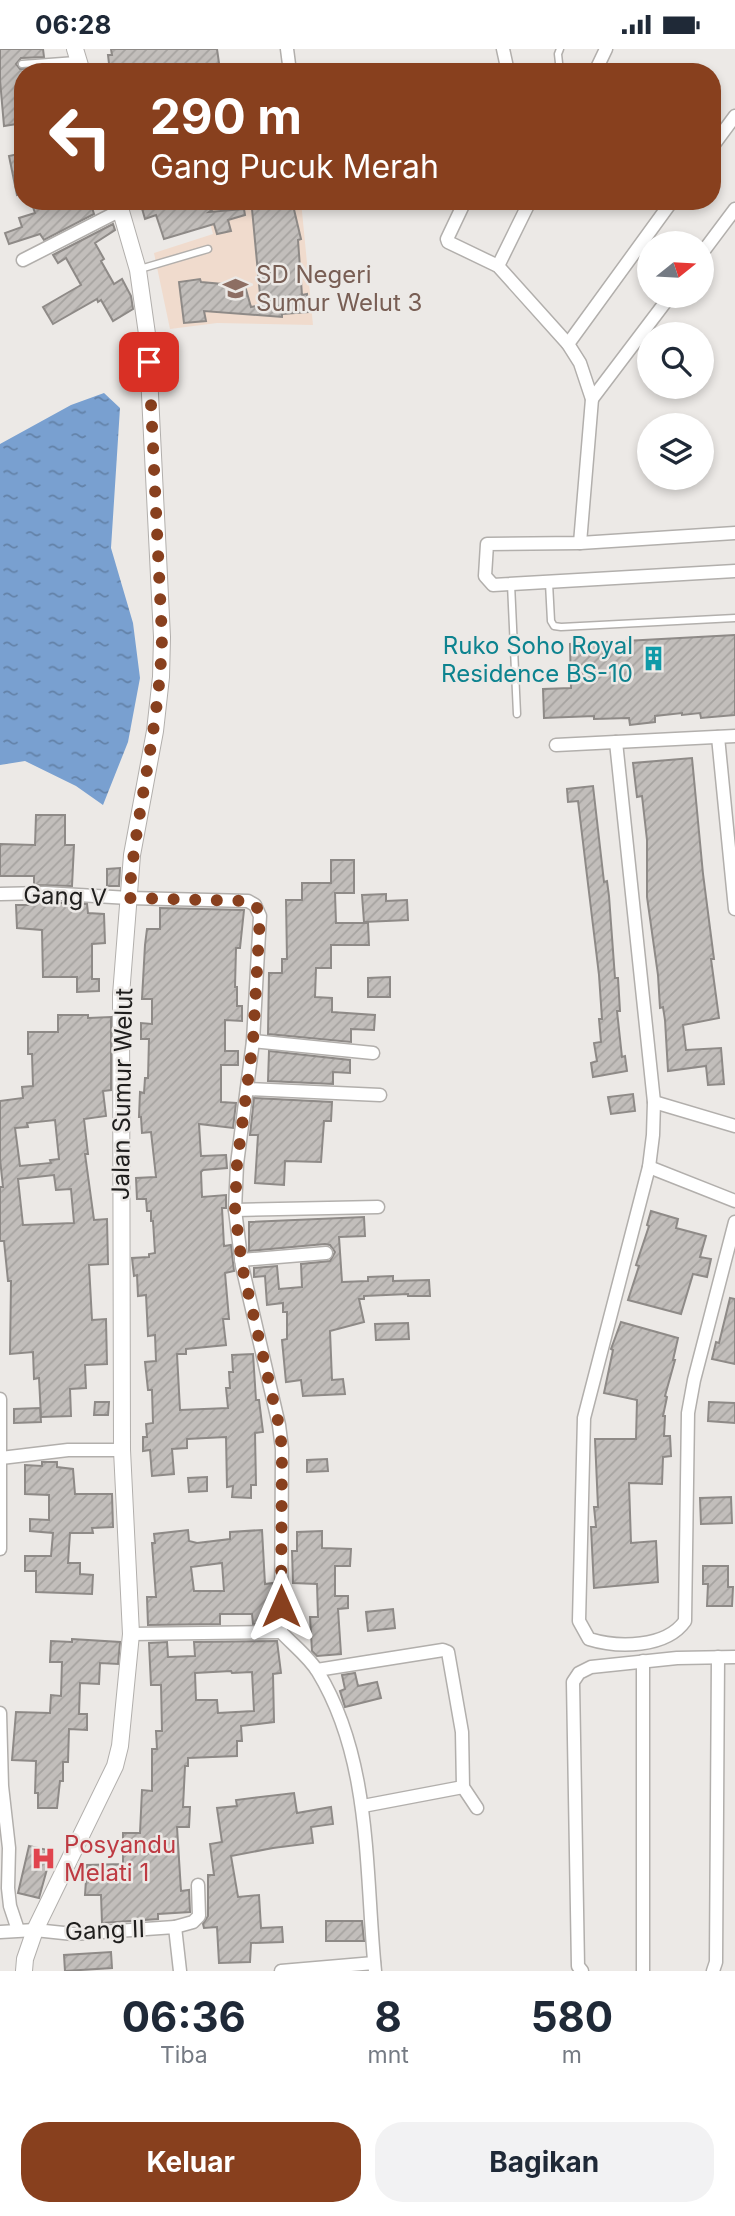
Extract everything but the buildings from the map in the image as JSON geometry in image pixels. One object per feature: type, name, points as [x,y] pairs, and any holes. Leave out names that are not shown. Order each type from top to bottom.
[{"type":"street","points":[[721,135],[735,116]]},
{"type":"street","points":[[714,237],[735,209]]},
{"type":"street","points":[[23,260],[110,210]]},
{"type":"street","name":"Jalan Sumur Welut","points":[[24,1971],[27,1930],[115,1766],[120,1746],[131,1635],[122,1450],[121,995],[132,855],[155,731],[162,677],[162,637],[147,334],[138,270],[120,210]]},
{"type":"street","points":[[461,210],[448,242],[498,265],[568,344],[580,363],[592,399],[580,543]]},
{"type":"street","points":[[498,265],[526,210]]},
{"type":"street","points":[[568,344],[665,210]]},
{"type":"street","points":[[592,399],[661,308]]},
{"type":"street","points":[[735,533],[580,543],[485,545],[485,576],[493,585],[735,572]]},
{"type":"street","points":[[556,745],[735,736]]},
{"type":"street","points":[[718,737],[735,909]]},
{"type":"street","points":[[616,742],[653,1102],[653,1135],[649,1167],[584,1418],[579,1621],[589,1639],[599,1642],[641,1643],[668,1637],[685,1621],[688,1413],[735,1223]]},
{"type":"street","name":"Gang V","points":[[0,894],[45,893],[248,901],[256,905],[260,916],[253,1041]]},
{"type":"street","points":[[281,1971],[374,1967],[363,1806],[341,1721],[317,1670],[281,1632],[282,1449],[279,1425],[241,1260],[235,1210],[237,1164],[253,1041],[373,1053]]},
{"type":"street","points":[[247,1089],[380,1095]]},
{"type":"street","points":[[653,1102],[735,1126]]},
{"type":"street","points":[[649,1167],[735,1201]]},
{"type":"street","points":[[235,1210],[378,1207]]},
{"type":"street","points":[[241,1260],[326,1253]]},
{"type":"street","points":[[0,1399],[0,1549]]},
{"type":"street","points":[[1,1458],[68,1450],[122,1450]]},
{"type":"street","points":[[131,1635],[281,1632]]},
{"type":"street","points":[[317,1670],[443,1650],[448,1652],[462,1732],[463,1787],[477,1808]]},
{"type":"street","points":[[713,1971],[716,1962],[719,1657]]},
{"type":"street","points":[[582,1971],[578,1966],[573,1682],[579,1673],[591,1667],[643,1661],[735,1657]]},
{"type":"street","points":[[643,1661],[643,1971]]},
{"type":"street","points":[[0,1713],[1,1779],[9,1848],[5,1906],[27,1930]]},
{"type":"street","points":[[363,1806],[463,1787]]},
{"type":"street","name":"Gang II","points":[[0,1932],[27,1930],[73,1934],[175,1927],[193,1922],[199,1916],[198,1885]]},
{"type":"street","name":"Gang II","points":[[175,1927],[180,1971]]},
{"type":"lane","points":[[36,63],[78,60]]},
{"type":"lane","points":[[138,270],[208,250]]},
{"type":"lane","points":[[549,582],[551,621],[554,626],[561,628],[735,618]]},
{"type":"lane","points":[[511,584],[517,714]]},
{"type":"shaded area","name":"SD Negeri Sumur Welut 3","points":[[206,210],[302,210],[313,325],[217,323],[170,329],[154,253],[213,234]]},
{"type":"water","points":[[104,393],[120,408],[111,548],[133,623],[140,678],[128,742],[103,805],[76,786],[25,761],[0,765],[0,444],[71,405]]},
{"type":"place","name":"SD Negeri Sumur Welut 3","points":[[236,288]]},
{"type":"place","name":"Ruko Soho Royal Residence BS-10","points":[[653,659]]},
{"type":"place","name":"Posyandu Melati 1","points":[[44,1858]]},
{"type":"route","points":[[149,362],[162,677],[132,855],[129,898],[248,901],[256,905],[260,916],[253,1041],[237,1164],[235,1210],[242,1266],[279,1425],[282,1449],[281,1606]]}]
